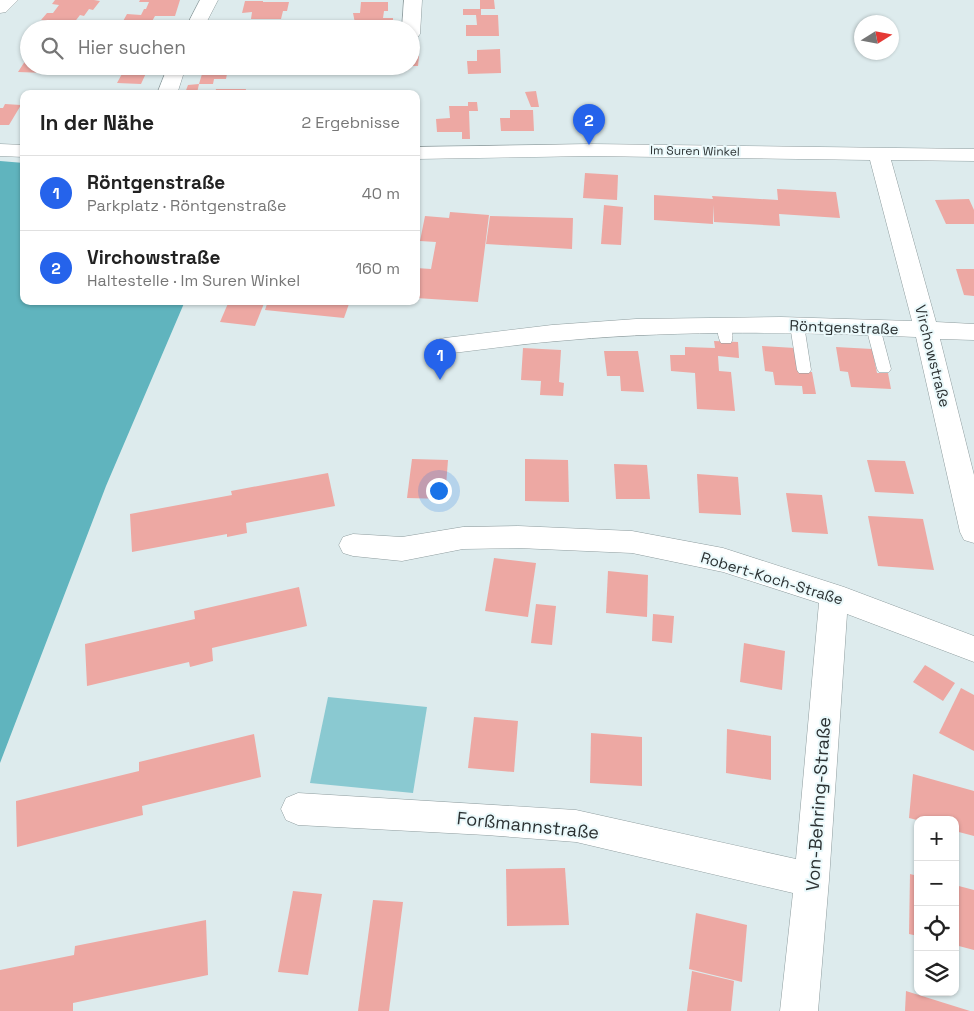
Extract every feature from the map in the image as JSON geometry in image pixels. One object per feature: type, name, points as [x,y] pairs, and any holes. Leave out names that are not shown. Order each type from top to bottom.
[{"type":"street","points":[[0,8],[9,0]]},
{"type":"street","points":[[199,20],[209,0]]},
{"type":"street","points":[[412,20],[413,0]]},
{"type":"street","points":[[168,90],[173,75]]},
{"type":"street","points":[[0,150],[20,151]]},
{"type":"street","name":"Im Suren Winkel","points":[[420,154],[590,150],[974,155]]},
{"type":"street","name":"Virchowstraße","points":[[879,153],[926,330],[974,532]]},
{"type":"street","name":"Röntgenstraße","points":[[445,346],[587,330],[725,332],[797,325],[974,332]]},
{"type":"street","name":"Robert-Koch-Straße","points":[[354,545],[402,549],[463,538],[518,537],[632,542],[723,560],[834,596],[974,649]]},
{"type":"street","name":"Von-Behring-Straße","points":[[799,1011],[812,880],[834,596]]},
{"type":"street","name":"Forßmannstraße","points":[[298,809],[576,826],[812,880]]},
{"type":"lane","points":[[797,325],[804,370]]},
{"type":"lane","points":[[873,327],[884,369]]},
{"type":"shaded area","points":[[0,161],[20,163],[20,305],[183,305],[106,486],[0,763]]},
{"type":"shaded area","points":[[328,697],[427,707],[413,793],[310,783]]},
{"type":"building","points":[[55,0],[100,1],[93,10],[89,9],[84,16],[80,15],[76,20],[41,20],[47,13],[53,13],[59,5],[52,4]]},
{"type":"building","points":[[140,0],[180,0],[175,16],[155,16],[153,20],[124,20],[127,14],[141,15],[149,2],[139,2]]},
{"type":"building","points":[[480,0],[494,0],[495,9],[481,9],[481,15],[498,15],[499,36],[466,36],[466,25],[477,25],[476,15],[463,15],[463,9],[480,9]]},
{"type":"building","points":[[245,1],[289,2],[287,11],[283,11],[281,19],[251,19],[252,12],[242,13]]},
{"type":"building","points":[[361,2],[388,2],[388,11],[384,11],[383,18],[393,18],[393,20],[354,20],[353,13],[360,13]]},
{"type":"building","points":[[500,49],[501,73],[468,74],[467,61],[477,61],[477,50]]},
{"type":"building","points":[[121,75],[145,75],[141,84],[117,83]]},
{"type":"building","points":[[202,75],[227,75],[226,79],[214,79],[213,84],[199,84]]},
{"type":"building","points":[[199,84],[198,90],[186,90],[188,85]]},
{"type":"building","points":[[216,89],[246,89],[246,90]]},
{"type":"building","points":[[536,91],[539,107],[531,107],[525,92]]},
{"type":"building","points":[[468,102],[477,102],[478,111],[469,111],[470,139],[462,139],[462,132],[437,132],[436,119],[450,118],[449,106],[468,106]]},
{"type":"building","points":[[5,104],[20,105],[9,125],[0,125],[0,108],[3,108]]},
{"type":"building","points":[[510,110],[533,110],[534,131],[501,131],[500,118],[510,118]]},
{"type":"building","points":[[585,173],[618,175],[617,200],[583,198]]},
{"type":"building","points":[[777,189],[836,192],[840,218],[779,214],[780,226],[714,222],[713,205],[713,224],[654,220],[654,195],[713,199],[712,196],[778,200]]},
{"type":"building","points":[[969,199],[974,210],[974,224],[946,224],[935,200]]},
{"type":"building","points":[[604,205],[623,207],[621,245],[601,244]]},
{"type":"building","points":[[450,212],[489,215],[478,302],[420,298],[420,268],[431,269],[436,242],[420,241],[425,216],[449,218]]},
{"type":"building","points":[[490,216],[573,218],[572,249],[486,244]]},
{"type":"building","points":[[956,269],[974,269],[974,296],[964,295]]},
{"type":"building","points":[[227,305],[263,305],[255,326],[220,322]]},
{"type":"building","points":[[267,305],[349,305],[344,318],[265,310]]},
{"type":"building","points":[[714,341],[738,342],[739,358],[718,356],[719,371],[731,372],[735,411],[697,409],[695,373],[671,371],[670,355],[685,355],[685,347],[715,348]]},
{"type":"building","points":[[762,346],[795,348],[799,372],[812,372],[816,394],[803,394],[802,386],[775,385],[773,372],[765,371]]},
{"type":"building","points":[[836,347],[872,349],[877,373],[888,373],[891,389],[851,387],[848,372],[840,371]]},
{"type":"building","points":[[523,348],[561,350],[559,382],[564,383],[563,396],[540,395],[541,381],[521,380]]},
{"type":"building","points":[[604,351],[638,351],[644,392],[621,391],[620,376],[607,376]]},
{"type":"building","points":[[412,459],[448,460],[445,499],[407,498]]},
{"type":"building","points":[[525,459],[568,460],[569,502],[525,501]]},
{"type":"building","points":[[867,460],[905,461],[914,494],[875,492]]},
{"type":"building","points":[[614,464],[647,465],[650,499],[616,499]]},
{"type":"building","points":[[328,473],[335,506],[246,523],[247,533],[227,537],[227,534],[132,552],[130,514],[232,495],[231,491]]},
{"type":"building","points":[[697,474],[738,477],[741,515],[699,513]]},
{"type":"building","points":[[786,493],[822,495],[828,534],[792,532]]},
{"type":"building","points":[[868,516],[923,519],[934,570],[878,566]]},
{"type":"building","points":[[494,558],[536,563],[528,617],[485,611]]},
{"type":"building","points":[[608,571],[648,575],[647,617],[606,613]]},
{"type":"building","points":[[299,587],[307,626],[212,648],[213,661],[190,667],[189,662],[87,686],[85,644],[195,619],[194,611]]},
{"type":"building","points":[[536,604],[556,606],[552,645],[531,643]]},
{"type":"building","points":[[653,614],[674,616],[672,643],[652,641]]},
{"type":"building","points":[[744,643],[785,651],[782,690],[740,682]]},
{"type":"building","points":[[925,665],[955,683],[943,701],[913,682]]},
{"type":"building","points":[[961,688],[974,695],[974,751],[939,733]]},
{"type":"building","points":[[474,717],[518,721],[514,772],[468,768]]},
{"type":"building","points":[[727,729],[771,736],[771,780],[726,773]]},
{"type":"building","points":[[591,733],[642,737],[642,786],[590,783]]},
{"type":"building","points":[[254,734],[261,777],[142,806],[143,815],[17,847],[16,801],[139,771],[139,762]]},
{"type":"building","points":[[913,774],[974,791],[974,836],[959,832],[959,816],[914,816],[914,819],[909,818]]},
{"type":"building","points":[[565,868],[569,925],[507,926],[506,869]]},
{"type":"building","points":[[910,874],[914,875],[914,935],[909,934]]},
{"type":"building","points":[[959,886],[974,890],[974,950],[959,946]]},
{"type":"building","points":[[293,891],[322,894],[308,975],[278,972]]},
{"type":"building","points":[[373,900],[403,902],[389,1011],[358,1011]]},
{"type":"building","points":[[696,913],[747,925],[742,982],[689,969]]},
{"type":"building","points":[[206,920],[208,975],[73,1003],[73,1011],[0,1011],[0,970],[74,955],[75,946]]},
{"type":"building","points":[[692,971],[734,981],[731,1011],[687,1011]]},
{"type":"building","points":[[906,991],[914,994],[914,996],[922,996],[970,1011],[905,1011]]},
{"type":"place","name":"Virchowstraße","points":[[589,145]]},
{"type":"place","name":"Röntgenstraße","points":[[440,380]]}]
